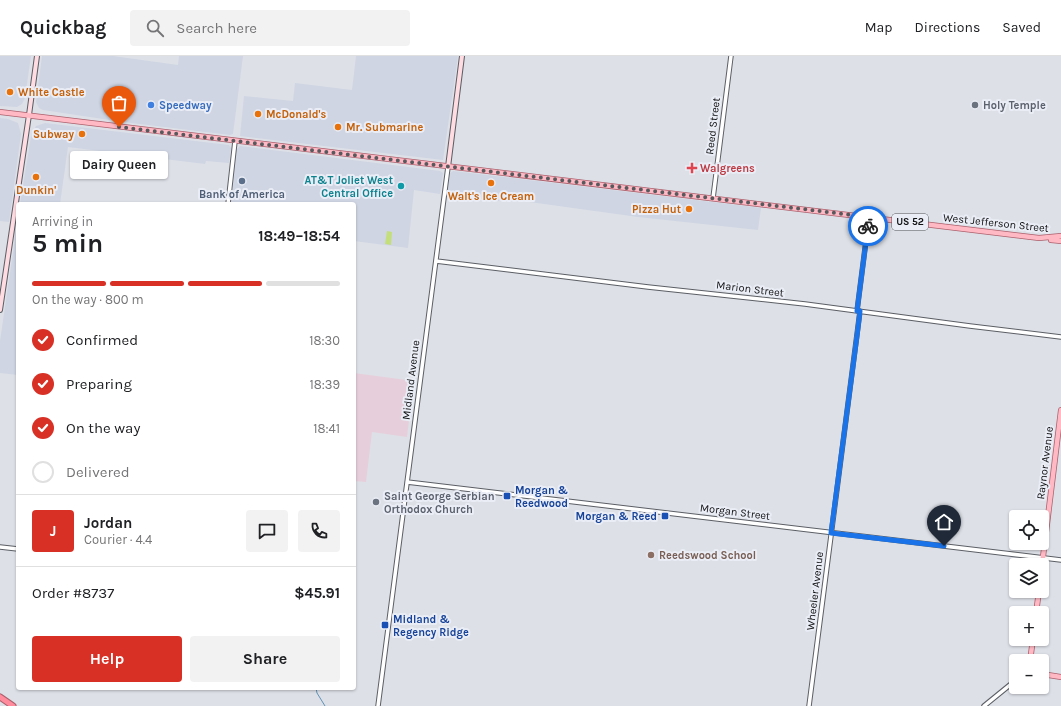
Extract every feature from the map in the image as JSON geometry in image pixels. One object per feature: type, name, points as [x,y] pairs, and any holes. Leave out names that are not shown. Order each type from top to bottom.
[{"type":"highway","points":[[0,697],[13,706]]},
{"type":"main road","points":[[16,202],[37,56]]},
{"type":"main road","name":"Midland Avenue","points":[[448,167],[462,56]]},
{"type":"main road","name":"West Jefferson Street","points":[[0,112],[1041,238],[1061,236]]},
{"type":"main road","points":[[0,310],[16,203]]},
{"type":"main road","name":"US 52","points":[[1041,238],[1061,241]]},
{"type":"main road","name":"Raynor Avenue","points":[[1043,558],[1061,410]]},
{"type":"main road","points":[[1049,675],[1061,677]]},
{"type":"street","name":"Reed Street","points":[[713,198],[731,56]]},
{"type":"street","points":[[228,202],[235,141]]},
{"type":"street","name":"Midland Avenue","points":[[378,706],[448,167]]},
{"type":"street","name":"Wheeler Avenue","points":[[809,706],[869,217]]},
{"type":"street","name":"Marion Street","points":[[436,261],[1061,336]]},
{"type":"street","name":"Morgan Street","points":[[407,482],[1043,558]]},
{"type":"street","points":[[0,547],[16,549]]},
{"type":"street","name":"Morgan Street","points":[[1049,559],[1061,560]]},
{"type":"street","points":[[984,706],[1009,686]]},
{"type":"shaded area","points":[[0,56],[31,56],[25,98],[22,104],[17,107],[0,106]]},
{"type":"shaded area","points":[[42,56],[113,56],[178,65],[179,56],[243,56],[233,134],[230,135],[123,122],[43,110],[39,108],[36,102]]},
{"type":"shaded area","points":[[356,56],[458,56],[443,160],[240,136],[244,96],[293,101],[295,83],[352,90]]},
{"type":"shaded area","points":[[0,118],[18,123],[21,134],[9,222],[0,221]]},
{"type":"shaded area","points":[[45,123],[229,145],[231,148],[229,163],[206,161],[205,164],[68,147],[60,202],[20,202],[31,136],[36,126]]},
{"type":"shaded area","points":[[240,146],[440,171],[443,173],[440,194],[414,190],[408,248],[356,241],[356,202],[231,202],[237,149]]},
{"type":"shaded area","points":[[453,171],[761,208],[758,230],[638,217],[500,198],[499,201],[447,195],[450,173]]},
{"type":"shaded area","points":[[16,232],[16,375],[0,373],[0,341]]},
{"type":"shaded area","points":[[356,373],[414,381],[407,437],[372,432],[366,482],[356,481]]},
{"type":"green space","points":[[387,231],[392,232],[391,245],[385,244]]},
{"type":"waterway","points":[[316,690],[325,706]]},
{"type":"way so far","points":[[119,127],[869,217],[868,226]]},
{"type":"place","name":"White Castle","points":[[10,92]]},
{"type":"place","name":"Speedway","points":[[151,105]]},
{"type":"place","name":"Holy Temple","points":[[975,105]]},
{"type":"place","name":"McDonald's","points":[[258,114]]},
{"type":"place","name":"Dairy Queen","points":[[119,127]]},
{"type":"place","name":"Mr. Submarine","points":[[338,127]]},
{"type":"place","name":"Subway","points":[[82,134]]},
{"type":"place","name":"Walgreens","points":[[692,168]]},
{"type":"place","name":"Dunkin'","points":[[36,177]]},
{"type":"place","name":"Bank of America","points":[[242,181]]},
{"type":"place","name":"Walt's Ice Cream","points":[[491,183]]},
{"type":"place","name":"AT&T Joliet West Central Office","points":[[401,186]]},
{"type":"place","name":"Pizza Hut","points":[[689,209]]},
{"type":"place","name":"Morgan & Reedwood","points":[[507,496]]},
{"type":"place","name":"Saint George Serbian Orthodox Church","points":[[376,502]]},
{"type":"place","name":"Morgan & Reed","points":[[665,516]]},
{"type":"place","name":"Reedswood School","points":[[651,555]]},
{"type":"place","name":"Midland & Regency Ridge","points":[[385,625]]},
{"type":"route","points":[[868,226],[857,311],[860,311],[857,336],[831,533],[944,546]]}]
